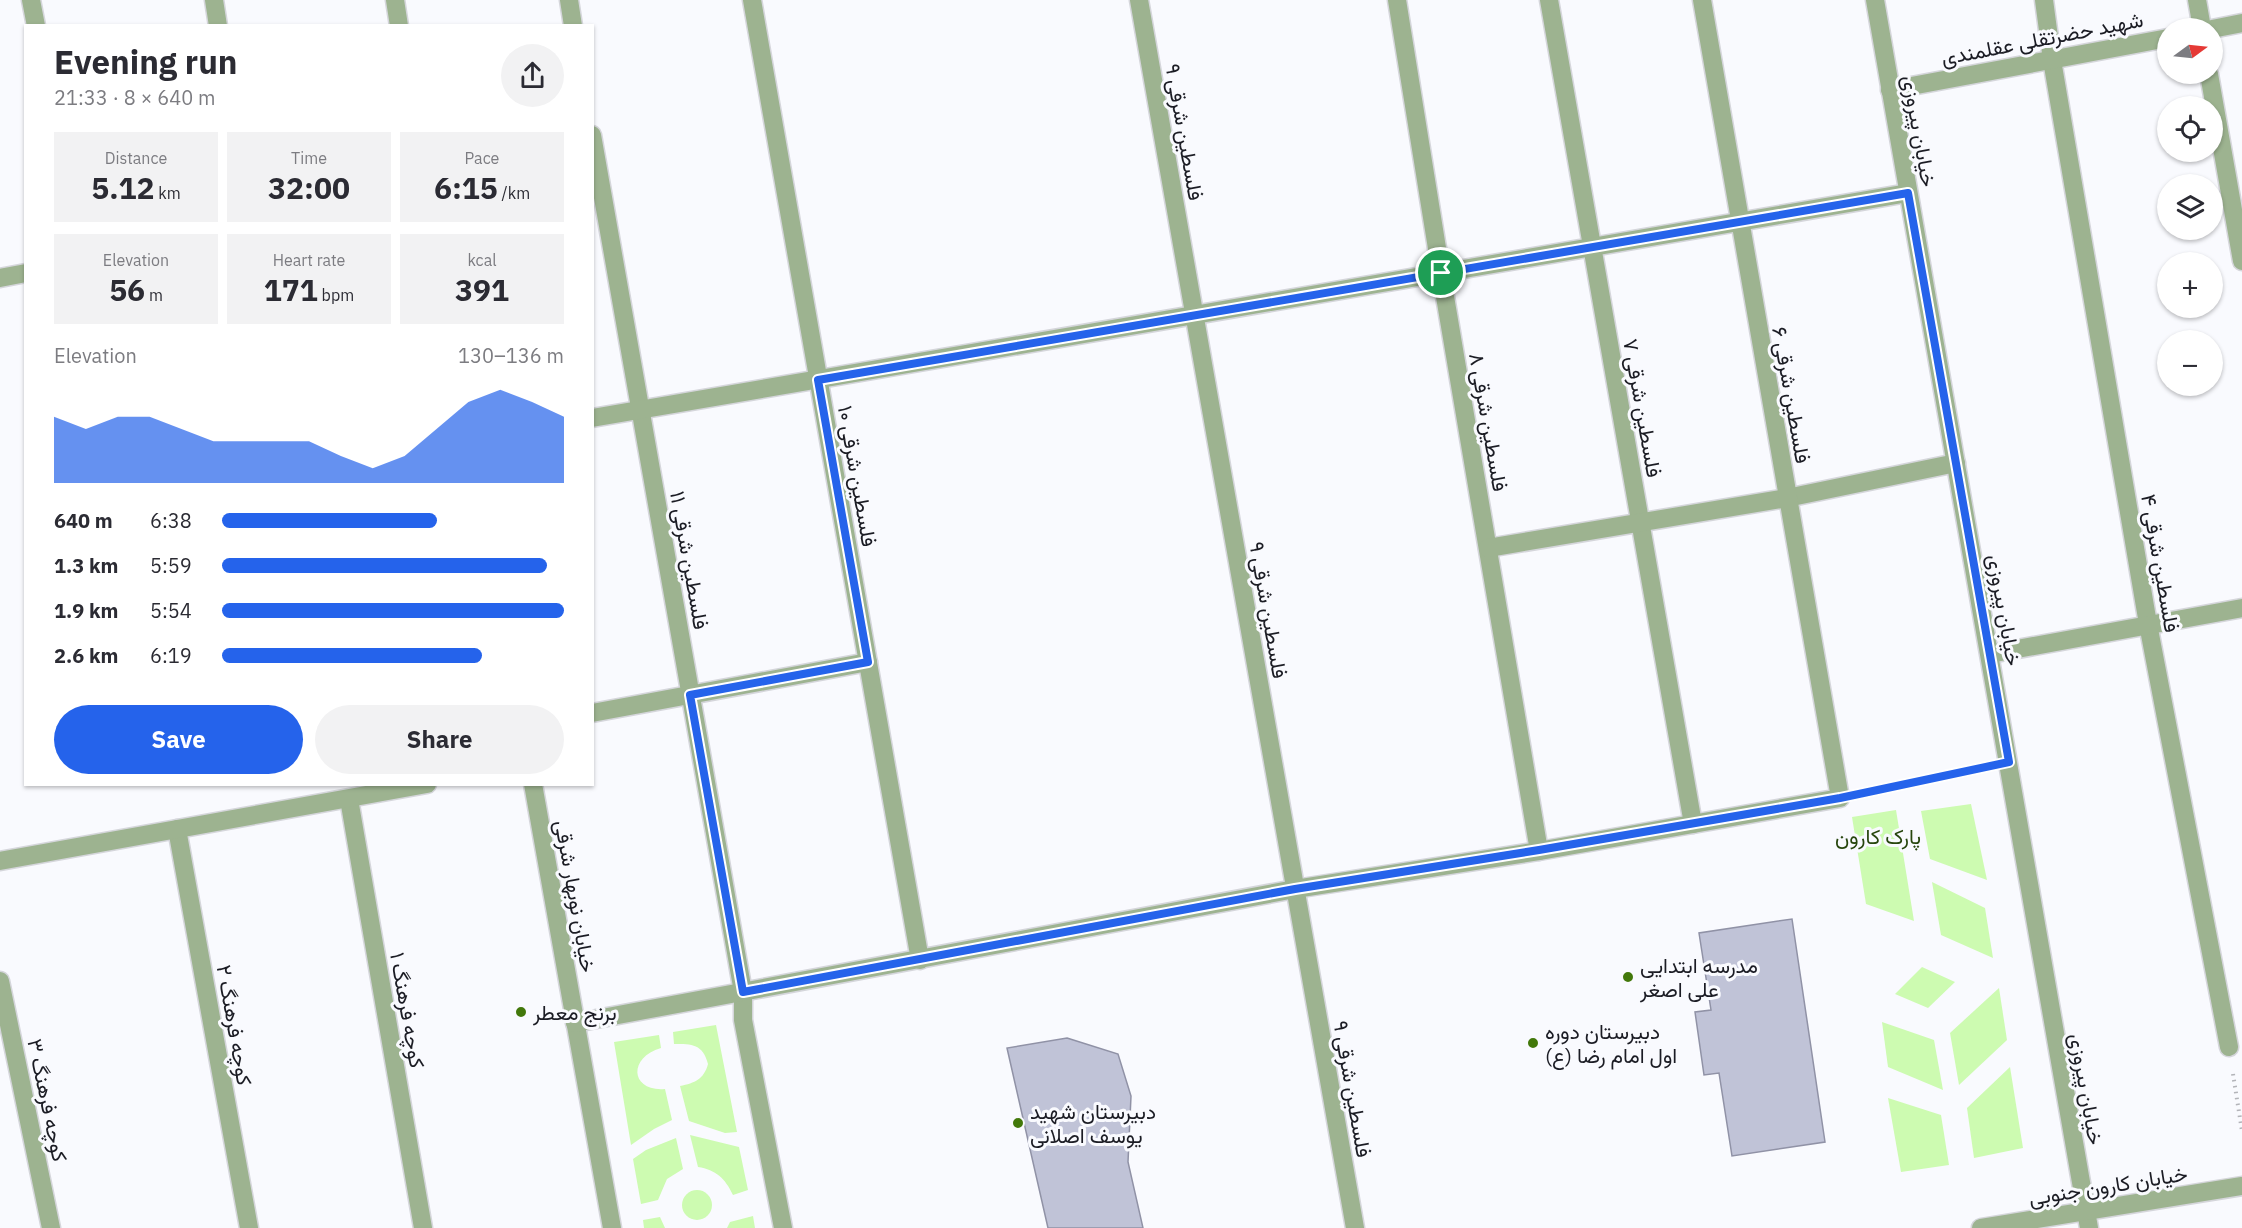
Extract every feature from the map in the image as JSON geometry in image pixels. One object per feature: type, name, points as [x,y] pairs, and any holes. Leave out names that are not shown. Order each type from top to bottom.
[{"type":"street","points":[[31,0],[36,24]]},
{"type":"street","points":[[214,0],[218,24]]},
{"type":"street","points":[[395,0],[399,24]]},
{"type":"street","points":[[569,0],[573,24]]},
{"type":"street","name":"فلسطین شرقی ۱۰","points":[[752,0],[920,960]]},
{"type":"street","name":"فلسطین شرقی ۹","points":[[1139,0],[1355,1228]]},
{"type":"street","name":"فلسطین شرقی ۸","points":[[1397,0],[1539,850]]},
{"type":"street","name":"فلسطین شرقی ۷","points":[[1549,0],[1693,824]]},
{"type":"street","name":"فلسطین شرقی ۶","points":[[1702,0],[1840,798]]},
{"type":"street","name":"خیابان پیروزی","points":[[1875,0],[2087,1220]]},
{"type":"street","name":"فلسطین شرقی ۴","points":[[2044,0],[2052,60],[2148,624],[2229,1047]]},
{"type":"street","points":[[2197,0],[2200,18]]},
{"type":"street","points":[[2223,27],[2242,23]]},
{"type":"street","name":"شهید حضرتقلی عقلمندی","points":[[1890,90],[2157,40]]},
{"type":"street","points":[[2212,84],[2242,261]]},
{"type":"street","name":"فلسطین شرقی ۱۱","points":[[594,146],[743,992],[743,1020],[783,1228]]},
{"type":"street","points":[[594,418],[1908,193]]},
{"type":"street","points":[[0,278],[24,273]]},
{"type":"street","points":[[1488,548],[1787,498],[1956,463]]},
{"type":"street","points":[[1990,654],[2242,608]]},
{"type":"street","points":[[594,713],[868,662]]},
{"type":"street","points":[[0,861],[417,786]]},
{"type":"street","name":"خیابان نوبهار شرقی","points":[[533,786],[612,1228]]},
{"type":"street","points":[[575,1023],[1295,889],[1840,798]]},
{"type":"street","name":"کوچه فرهنگ ۱","points":[[349,799],[423,1228]]},
{"type":"street","name":"کوچه فرهنگ ۲","points":[[177,830],[249,1228]]},
{"type":"street","name":"کوچه فرهنگ ۳","points":[[0,981],[51,1228]]},
{"type":"street","name":"خیابان کارون جنوبی","points":[[1982,1228],[2087,1220],[2242,1186]]},
{"type":"path","points":[[1840,798],[2009,762]]},
{"type":"path","points":[[2229,1047],[2242,1131]]},
{"type":"green space","name":"پارک کارون","points":[[1971,804],[1987,880],[1930,859],[1921,811]]},
{"type":"green space","name":"پارک کارون","points":[[1896,810],[1914,921],[1866,904],[1852,817]]},
{"type":"green space","name":"پارک کارون","points":[[1932,882],[1985,908],[1993,958],[1941,935]]},
{"type":"green space","points":[[1922,967],[1955,982],[1928,1008],[1895,994]]},
{"type":"green space","points":[[1999,988],[2007,1040],[1959,1085],[1950,1033]]},
{"type":"green space","points":[[1882,1022],[1934,1040],[1943,1090],[1888,1067]]},
{"type":"green space","points":[[716,1025],[737,1132],[725,1133],[689,1121],[680,1086],[698,1080],[708,1064],[703,1052],[696,1046],[674,1044],[673,1032]]},
{"type":"green space","points":[[659,1035],[661,1048],[642,1059],[638,1066],[638,1073],[645,1085],[654,1089],[665,1089],[672,1120],[631,1145],[614,1042]]},
{"type":"green space","points":[[2010,1067],[2023,1148],[1974,1158],[1967,1108]]},
{"type":"green space","points":[[1888,1098],[1941,1115],[1949,1165],[1901,1172]]},
{"type":"green space","points":[[690,1135],[739,1147],[748,1190],[733,1195],[719,1176],[710,1170],[698,1167]]},
{"type":"green space","points":[[676,1138],[683,1169],[667,1179],[658,1200],[641,1204],[633,1159],[646,1150]]},
{"type":"green space","points":[[697,1190],[708,1194],[712,1205],[708,1216],[697,1220],[686,1216],[682,1205],[686,1194]]},
{"type":"green space","points":[[753,1216],[755,1228],[727,1228],[730,1222]]},
{"type":"green space","points":[[660,1217],[665,1228],[644,1228],[643,1220]]},
{"type":"building","points":[[1792,919],[1825,1142],[1732,1156],[1719,1073],[1704,1075],[1695,1012],[1711,1010],[1699,933]]},
{"type":"building","points":[[1067,1038],[1118,1054],[1131,1096],[1128,1162],[1143,1228],[1048,1228],[1007,1048]]},
{"type":"place","name":"مدرسه ابتدایی علی اصغر","points":[[1628,977]]},
{"type":"place","name":"برنج معطر","points":[[521,1012]]},
{"type":"place","name":"دبیرستان دوره اول امام رضا (ع)","points":[[1533,1043]]},
{"type":"place","name":"دبیرستان شهید یوسف اصلانی","points":[[1018,1123]]},
{"type":"route","points":[[1908,193],[2009,762],[1840,798],[1295,889],[743,992],[690,695],[868,662],[818,380],[1441,273],[1908,193]]}]
